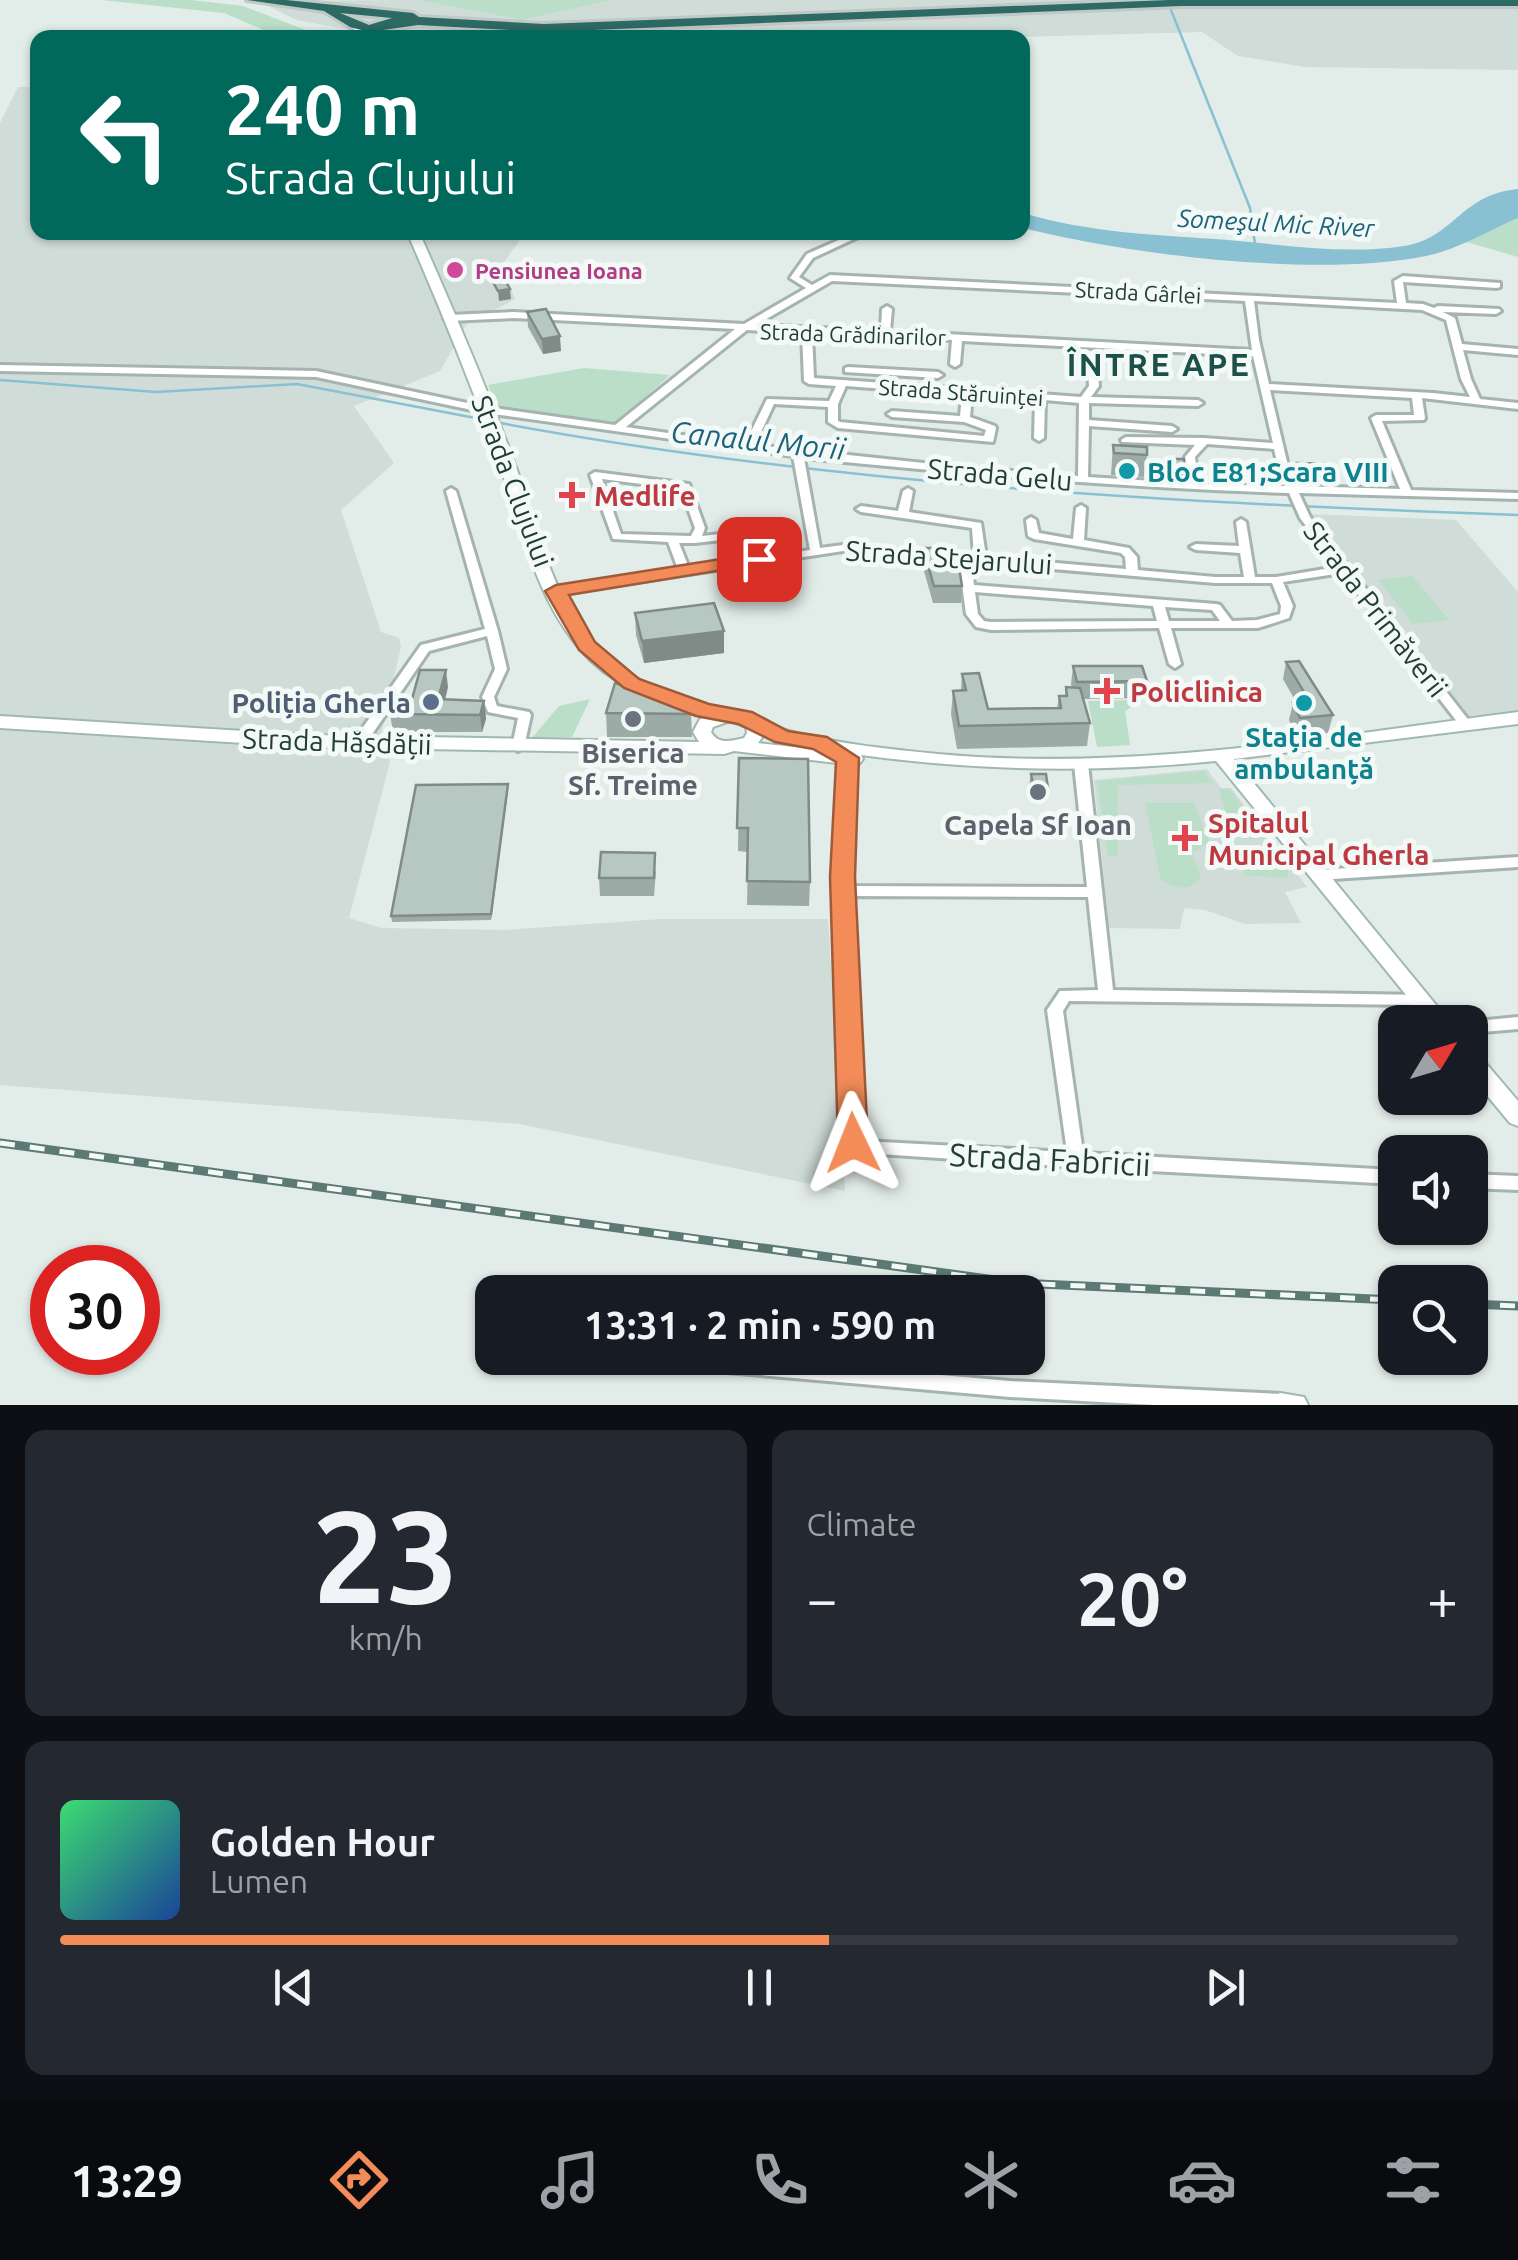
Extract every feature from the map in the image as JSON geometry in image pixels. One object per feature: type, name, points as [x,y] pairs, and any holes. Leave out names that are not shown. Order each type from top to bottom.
[{"type":"highway","points":[[253,0],[502,25],[606,25]]},
{"type":"highway","points":[[286,3],[332,13],[358,30]]},
{"type":"highway","points":[[387,30],[418,21],[517,28],[1159,3],[1518,3]]},
{"type":"highway","points":[[332,13],[350,8]]},
{"type":"highway","points":[[383,30],[397,20],[395,14]]},
{"type":"main road","name":"Strada Clujului","points":[[416,240],[556,591],[576,633],[596,656],[632,684],[658,695],[738,716],[783,737],[882,758]]},
{"type":"main road","name":"Strada Clujului","points":[[658,695],[704,732],[732,748],[882,758]]},
{"type":"main road","points":[[704,732],[724,715]]},
{"type":"main road","points":[[882,758],[998,773],[1148,767],[1173,759],[1518,718]]},
{"type":"main road","name":"Strada Hășdății","points":[[0,722],[358,743],[732,748]]},
{"type":"main road","points":[[732,748],[754,738],[754,724]]},
{"type":"main road","name":"Strada Hășdății","points":[[675,748],[704,732]]},
{"type":"main road","points":[[1220,754],[1425,1005]]},
{"type":"main road","points":[[1488,1081],[1518,1117]]},
{"type":"street","points":[[812,288],[794,278],[810,256],[847,240]]},
{"type":"street","name":"Strada Gârlei","points":[[812,288],[830,278],[1496,311]]},
{"type":"street","points":[[1402,305],[1398,281],[1403,279],[1498,285]]},
{"type":"street","points":[[618,428],[740,330],[812,288]]},
{"type":"street","name":"Strada Primăverii","points":[[1249,298],[1257,354],[1291,491],[1305,518],[1343,569],[1466,724]]},
{"type":"street","points":[[884,336],[887,309]]},
{"type":"street","points":[[1440,311],[1459,347],[1458,366],[1476,400]]},
{"type":"street","name":"Strada Grădinarilor","points":[[449,318],[513,315],[740,330],[807,330],[1257,354]]},
{"type":"street","name":"Strada Stăruinței","points":[[807,330],[809,381],[1084,400],[1084,480]]},
{"type":"street","points":[[955,364],[957,338]]},
{"type":"street","points":[[1459,347],[1518,352]]},
{"type":"street","name":"Strada Gelu","points":[[0,368],[316,374],[488,413],[749,447],[799,465],[1291,491],[1518,496]]},
{"type":"street","points":[[848,370],[938,370],[938,390]]},
{"type":"street","points":[[1084,400],[1094,386],[1092,372]]},
{"type":"street","points":[[842,384],[833,404],[832,422],[848,427],[990,440],[991,428],[964,419],[892,414]]},
{"type":"street","points":[[1266,387],[1416,395],[1518,406]]},
{"type":"street","points":[[964,419],[967,392]]},
{"type":"street","points":[[1407,494],[1376,418],[1420,418],[1416,395]]},
{"type":"street","points":[[1039,438],[1040,396]]},
{"type":"street","points":[[1084,400],[1198,403]]},
{"type":"street","points":[[749,447],[770,402],[833,404]]},
{"type":"street","points":[[1083,423],[1172,430]]},
{"type":"street","points":[[1126,440],[1278,446]]},
{"type":"street","points":[[1193,486],[1190,458],[1203,442]]},
{"type":"street","points":[[799,465],[814,549]]},
{"type":"street","points":[[695,540],[700,528],[686,486],[595,475],[617,537],[695,540],[757,533]]},
{"type":"street","points":[[902,512],[908,490]]},
{"type":"street","points":[[451,491],[500,669],[488,697],[492,709],[525,715],[518,747]]},
{"type":"street","points":[[1078,542],[1081,508]]},
{"type":"street","points":[[860,509],[902,512],[977,526],[980,557]]},
{"type":"street","points":[[1031,520],[1034,536],[1125,550],[1131,557],[1132,571]]},
{"type":"street","points":[[1241,522],[1250,581]]},
{"type":"street","points":[[672,538],[684,570]]},
{"type":"street","points":[[1196,547],[1245,550]]},
{"type":"street","name":"Strada Stejarului","points":[[556,591],[814,549],[980,557],[1250,581],[1343,569]]},
{"type":"street","points":[[964,556],[972,614],[980,624],[1258,624],[1285,616],[1287,606],[1276,580]]},
{"type":"street","points":[[970,588],[1216,607],[1227,622]]},
{"type":"street","points":[[1158,602],[1175,664]]},
{"type":"street","points":[[358,743],[425,648],[492,631]]},
{"type":"street","points":[[819,742],[848,758]]},
{"type":"street","name":"Strada Fabricii","points":[[848,758],[844,890],[855,1147],[1378,1177]]},
{"type":"street","points":[[1082,768],[1106,992]]},
{"type":"street","points":[[1318,875],[1518,862]]},
{"type":"street","points":[[844,890],[1094,892]]},
{"type":"street","points":[[1076,1160],[1055,1010],[1065,995],[1106,992],[1420,999]]},
{"type":"street","points":[[1488,1026],[1518,1024]]},
{"type":"street","points":[[1488,1182],[1518,1183]]},
{"type":"street","points":[[851,1375],[1066,1394],[1285,1405]]},
{"type":"shaded area","points":[[417,0],[522,20],[613,0],[1518,0],[1518,70],[1305,67],[1238,56],[1202,32],[1030,37],[1030,30],[352,30],[296,20],[259,1]]},
{"type":"shaded area","points":[[18,87],[30,87],[30,240],[520,240],[501,266],[515,299],[466,325],[440,371],[354,406],[394,463],[341,510],[381,632],[399,638],[401,647],[381,734],[390,762],[349,918],[382,928],[506,930],[661,919],[828,919],[845,1191],[520,1124],[0,1085],[0,123]]},
{"type":"shaded area","points":[[1309,514],[1456,520],[1518,592],[1518,716],[1471,722]]},
{"type":"shaded area","name":"Spitalul Municipal Gherla","points":[[1207,769],[1221,788],[1231,788],[1307,887],[1285,892],[1301,923],[1245,924],[1205,910],[1184,908],[1180,929],[1109,928],[1094,780]]},
{"type":"green space","points":[[102,0],[191,0],[243,6],[306,30],[264,30],[224,13]]},
{"type":"green space","points":[[417,0],[613,0],[522,20]]},
{"type":"green space","points":[[1518,218],[1518,257],[1467,242]]},
{"type":"green space","points":[[584,368],[670,375],[615,425],[498,409],[488,385]]},
{"type":"green space","points":[[1412,576],[1449,620],[1413,624],[1378,580]]},
{"type":"green space","points":[[590,699],[572,737],[532,738],[559,706]]},
{"type":"green space","points":[[1143,700],[1125,711],[1130,745],[1097,747],[1088,701]]},
{"type":"green space","points":[[1204,771],[1213,783],[1118,785],[1118,856],[1108,856],[1097,781]]},
{"type":"green space","points":[[1219,789],[1230,789],[1265,839],[1233,838]]},
{"type":"green space","points":[[1145,803],[1194,803],[1209,842],[1192,853],[1201,878],[1192,885],[1177,887],[1161,880]]},
{"type":"green space","points":[[1254,850],[1276,850],[1289,865],[1287,878],[1245,875],[1237,854],[1255,856]]},
{"type":"water","points":[[1518,189],[1518,218],[1438,253],[1382,262],[1279,264],[1169,255],[1030,230],[1030,215],[1124,232],[1316,248],[1382,249],[1421,242],[1482,199]]},
{"type":"building","points":[[505,280],[510,289],[498,291],[493,282]]},
{"type":"building","points":[[546,309],[560,336],[542,339],[527,312]]},
{"type":"building","points":[[1113,445],[1147,447],[1147,455],[1114,453]]},
{"type":"building","points":[[1172,459],[1184,459],[1185,468],[1173,468]]},
{"type":"building","points":[[1297,463],[1329,464],[1332,472],[1302,472]]},
{"type":"building","points":[[923,548],[956,548],[962,586],[934,586]]},
{"type":"building","points":[[714,603],[724,631],[642,641],[635,613]]},
{"type":"building","points":[[1299,661],[1333,715],[1300,718],[1293,703],[1310,702],[1286,662]]},
{"type":"building","points":[[1073,666],[1142,666],[1147,681],[1077,682]]},
{"type":"building","points":[[420,670],[446,670],[438,699],[484,701],[480,715],[390,714],[397,698],[412,699]]},
{"type":"building","points":[[979,673],[988,709],[1061,708],[1059,696],[1067,696],[1066,687],[1080,688],[1090,723],[959,726],[953,691],[966,690],[962,674]]},
{"type":"building","points":[[615,683],[689,707],[691,714],[606,713]]},
{"type":"building","points":[[739,758],[808,759],[810,882],[747,881],[748,828],[737,828]]},
{"type":"building","points":[[1031,774],[1046,774],[1048,788],[1034,789]]},
{"type":"building","points":[[508,784],[491,914],[391,916],[416,785]]},
{"type":"building","points":[[601,852],[655,853],[654,878],[599,878]]},
{"type":"waterway","name":"Someşul Mic River","points":[[1167,0],[1250,208],[1255,244]]},
{"type":"waterway","name":"Canalul Morii","points":[[0,380],[156,392],[297,384],[486,420]]},
{"type":"waterway","name":"Canalul Morii","points":[[495,422],[749,461],[1005,488],[1518,515]]},
{"type":"railway","points":[[0,1143],[1017,1283],[1378,1299]]},
{"type":"railway","points":[[1488,1305],[1518,1306]]},
{"type":"place","name":"Pensiunea Ioana","points":[[455,270]]},
{"type":"place","name":"Bloc E81;Scara VIII","points":[[1127,471]]},
{"type":"place","name":"Medlife","points":[[572,495]]},
{"type":"place","name":"Policlinica","points":[[1107,691]]},
{"type":"place","name":"Poliția Gherla","points":[[431,702]]},
{"type":"place","name":"Stația de ambulanță","points":[[1304,703]]},
{"type":"place","name":"Biserica Sf. Treime","points":[[633,719]]},
{"type":"place","name":"Capela Sf Ioan","points":[[1038,792]]},
{"type":"place","name":"Spitalul Municipal Gherla","points":[[1185,838]]},
{"type":"district","name":"ÎNTRE APE","points":[[1159,364]]},
{"type":"route","points":[[759,559],[556,591],[586,646],[632,684],[704,711],[744,718],[783,737],[819,742],[848,758],[842,877],[853,1143]]}]
